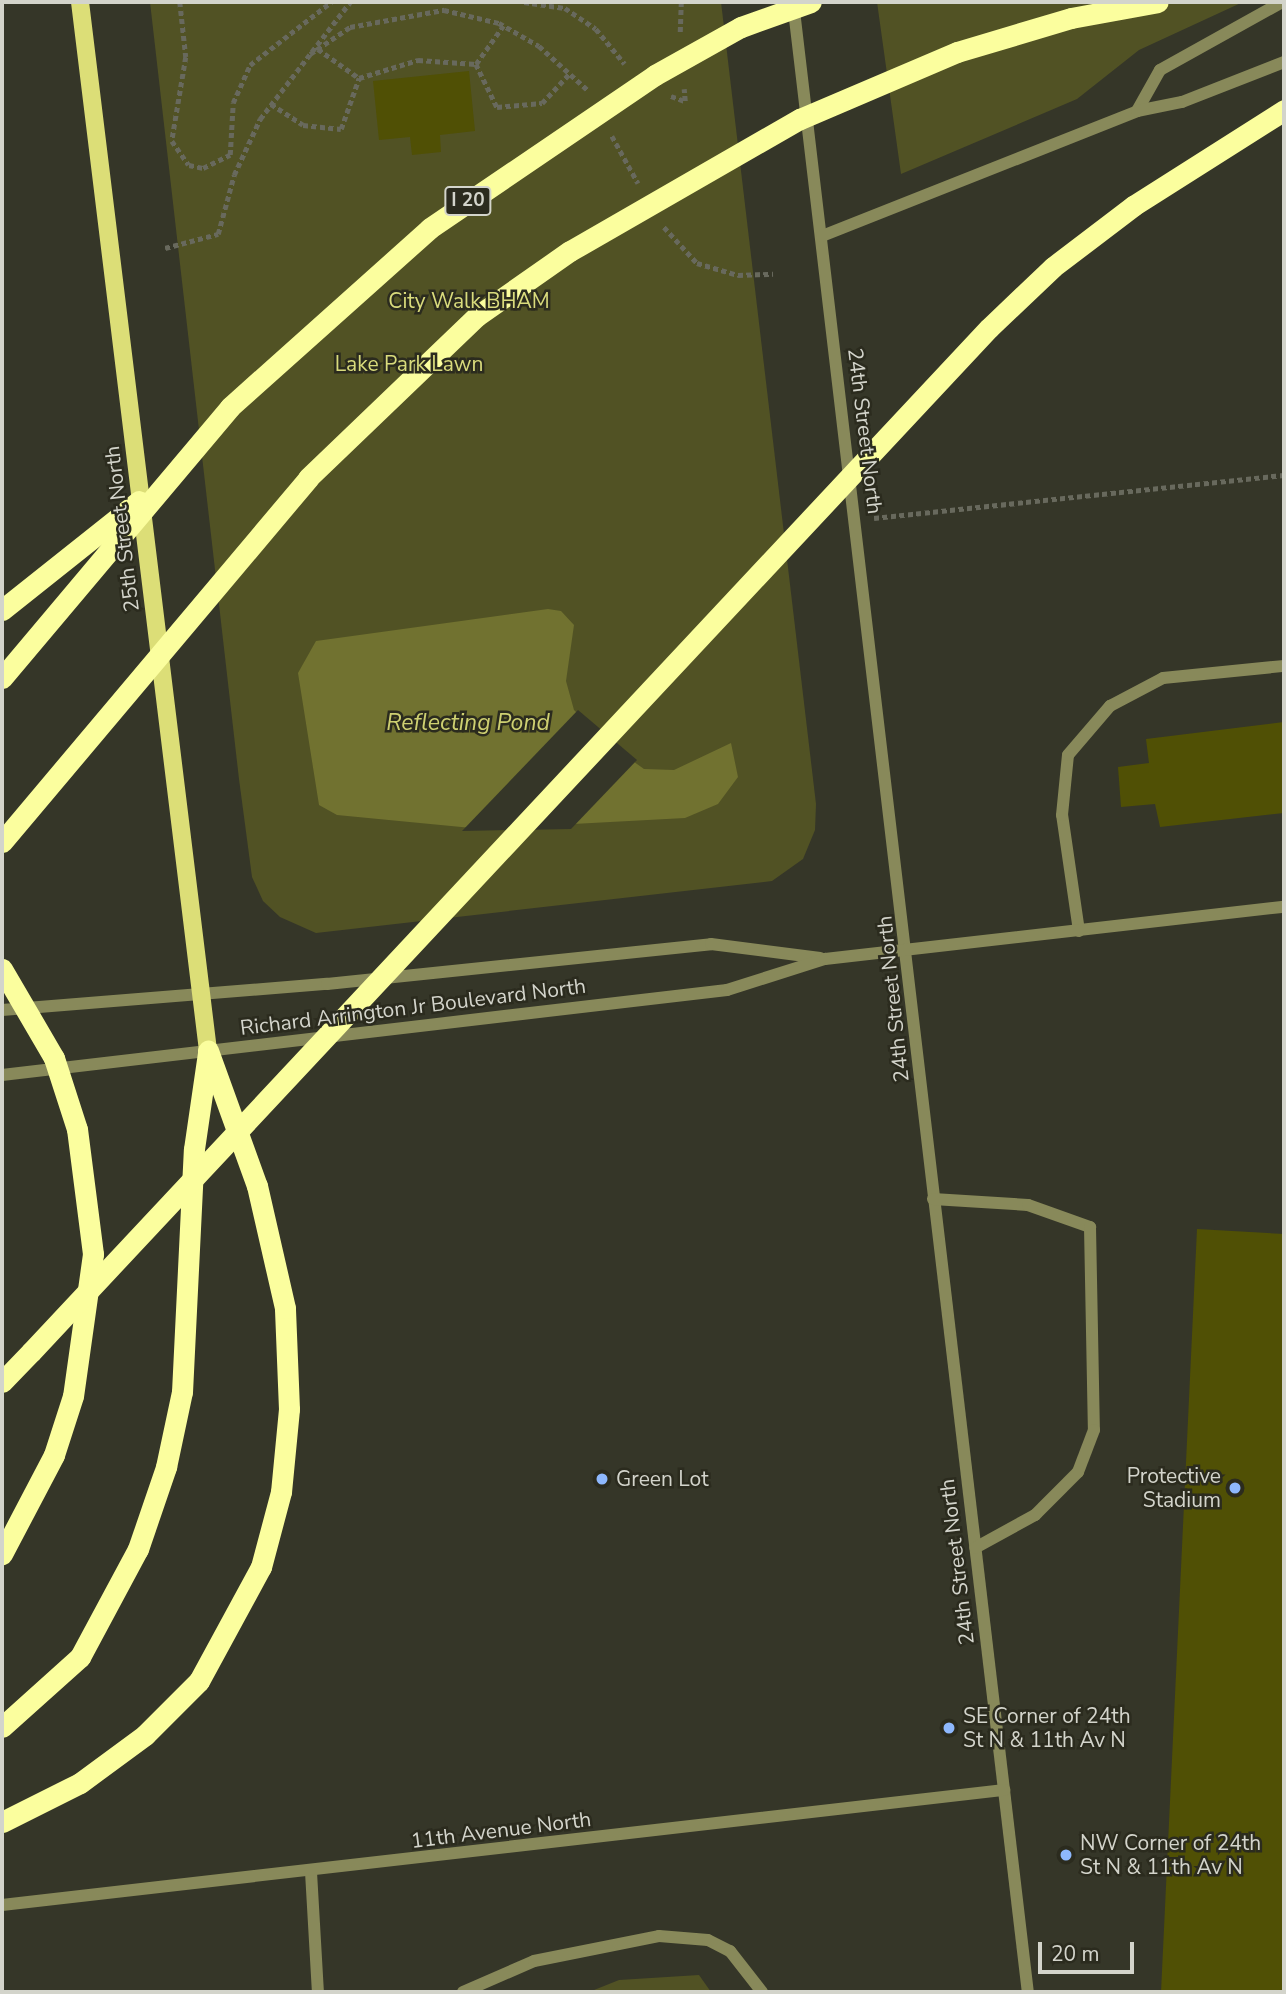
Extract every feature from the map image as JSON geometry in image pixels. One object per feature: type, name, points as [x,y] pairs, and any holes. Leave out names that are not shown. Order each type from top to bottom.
[{"type":"highway","name":"I 20","points":[[2,678],[230,407],[430,228],[655,75],[741,27],[811,2]]},
{"type":"highway","points":[[2,842],[308,478],[477,316],[570,251],[800,119],[957,52],[1071,18],[1158,2]]},
{"type":"highway","points":[[2,1382],[989,328],[1053,267],[1133,205],[1284,110]]},
{"type":"highway","points":[[2,610],[176,471]]},
{"type":"highway","points":[[2,969],[54,1058],[76,1129],[93,1254],[73,1396],[54,1455],[2,1554]]},
{"type":"highway","points":[[8,1722],[80,1657],[138,1549],[166,1467],[183,1392],[194,1149],[208,1051]]},
{"type":"highway","points":[[2,1822],[80,1783],[145,1735],[199,1681],[235,1623],[271,1529],[289,1409],[285,1308],[257,1186],[208,1051]]},
{"type":"highway","points":[[2,1370],[32,1352]]},
{"type":"main road","name":"25th Street North","points":[[80,2],[208,1051]]},
{"type":"street","name":"24th Street North","points":[[793,2],[857,520],[933,1199],[1028,1992]]},
{"type":"street","points":[[1137,111],[1160,69],[1282,2]]},
{"type":"street","points":[[822,236],[1137,111],[1182,102],[1284,62]]},
{"type":"street","points":[[1079,931],[1062,815],[1068,755],[1110,706],[1163,678],[1284,666]]},
{"type":"street","name":"Richard Arrington Jr Boulevard North","points":[[2,1076],[727,990],[825,959],[1284,907]]},
{"type":"street","name":"Richard Arrington Jr Boulevard North","points":[[2,1010],[710,943],[825,959]]},
{"type":"street","points":[[933,1199],[1028,1205],[1090,1227],[1094,1430],[1078,1472],[1035,1515],[975,1548]]},
{"type":"street","name":"11th Avenue North","points":[[2,1905],[1004,1790]]},
{"type":"street","points":[[311,1871],[318,1992]]},
{"type":"street","points":[[463,1992],[534,1961],[659,1936],[708,1940],[730,1951],[762,1992]]},
{"type":"path","points":[[180,2],[186,57],[172,141],[189,165],[214,165],[230,155]]},
{"type":"path","points":[[230,155],[233,103],[250,65],[331,2]]},
{"type":"path","points":[[165,248],[218,234],[241,161],[271,104],[350,2]]},
{"type":"path","points":[[524,2],[565,8],[596,29],[628,69]]},
{"type":"path","points":[[476,64],[503,26]]},
{"type":"path","points":[[318,49],[359,78]]},
{"type":"path","points":[[359,78],[418,60],[476,64]]},
{"type":"path","points":[[476,64],[497,107],[542,103],[571,72]]},
{"type":"path","points":[[271,104],[303,125],[341,129],[359,78]]},
{"type":"path","points":[[664,93],[685,101]]},
{"type":"path","points":[[230,155],[241,161]]},
{"type":"path","points":[[857,520],[1284,475]]},
{"type":"green space","name":"City Walk BHAM","points":[[150,2],[721,2],[816,804],[815,830],[803,859],[772,881],[316,933],[280,917],[263,901],[252,877],[239,779]]},
{"type":"green space","points":[[877,2],[1243,2],[1139,50],[1077,99],[901,174]]},
{"type":"green space","points":[[699,1975],[711,1992],[589,1992],[619,1980]]},
{"type":"water","name":"Reflecting Pond","points":[[548,609],[561,611],[574,625],[566,681],[574,710],[609,744],[644,769],[674,770],[731,743],[738,777],[718,804],[685,818],[482,829],[337,815],[319,805],[298,673],[316,641]]},
{"type":"pier","points":[[578,710],[637,760],[571,829],[462,831]]},
{"type":"building","points":[[469,71],[475,131],[440,135],[441,152],[412,155],[410,137],[379,140],[373,81]]},
{"type":"building","points":[[1284,722],[1284,813],[1160,827],[1155,804],[1121,807],[1118,767],[1149,763],[1146,739]]},
{"type":"building","name":"Protective Stadium","points":[[1197,1229],[1284,1234],[1284,1992],[1161,1992]]},
{"type":"place","name":"Green Lot","points":[[602,1479]]},
{"type":"place","name":"Protective Stadium","points":[[1235,1488]]},
{"type":"place","name":"SE Corner of 24th St N & 11th Av N","points":[[949,1728]]},
{"type":"place","name":"NW Corner of 24th St N & 11th Av N","points":[[1066,1855]]},
{"type":"park label","name":"Lake Park Lawn","points":[[409,364]]}]
